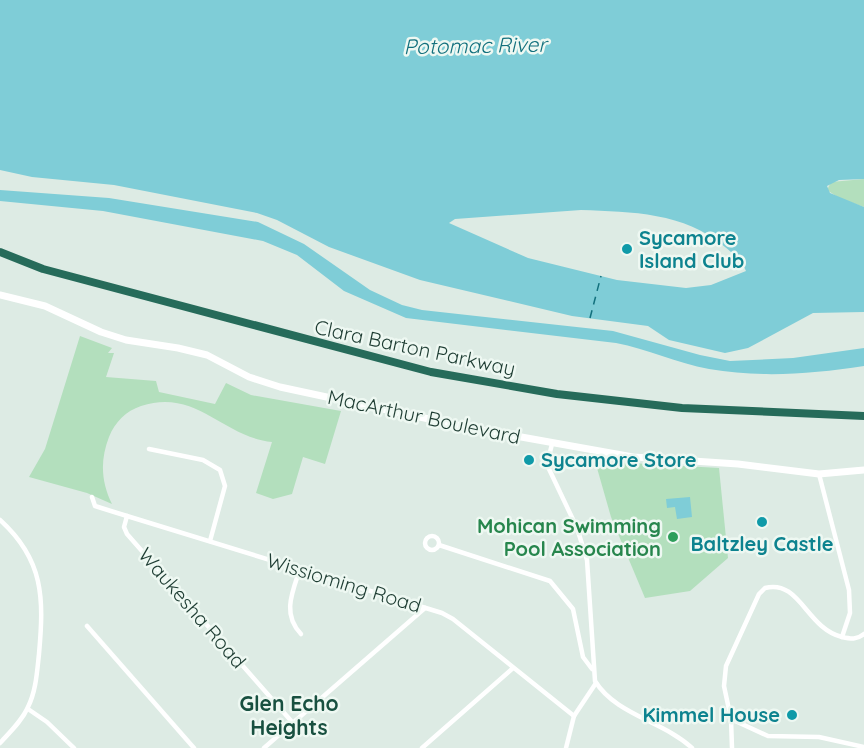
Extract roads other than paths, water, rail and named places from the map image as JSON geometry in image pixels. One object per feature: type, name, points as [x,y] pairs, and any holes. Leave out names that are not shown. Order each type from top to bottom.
[{"type":"highway","name":"Clara Barton Parkway","points":[[0,252],[54,272],[431,372],[557,394],[648,404],[833,415],[864,414]]},
{"type":"main road","name":"MacArthur Boulevard","points":[[0,295],[45,306],[101,332],[126,340],[207,355],[249,377],[280,387],[552,444],[633,458],[738,464],[819,474],[864,470]]},
{"type":"street","points":[[552,444],[549,469],[577,528],[587,561],[592,669],[596,683],[617,704],[670,732],[692,748]]},
{"type":"street","points":[[149,449],[203,460],[220,470],[225,486],[210,541]]},
{"type":"street","points":[[819,474],[849,590],[850,614],[842,637]]},
{"type":"street","name":"Wissioming Road","points":[[92,497],[95,506],[425,608],[453,619],[574,716]]},
{"type":"street","name":"Waukesha Road","points":[[127,516],[124,527],[127,534],[293,723]]},
{"type":"street","points":[[0,520],[23,544],[32,561],[42,597],[36,680],[28,709],[0,743]]},
{"type":"street","points":[[439,545],[550,581],[573,609],[583,657],[592,669]]},
{"type":"street","points":[[300,569],[291,595],[289,610],[292,625],[301,634]]},
{"type":"street","points":[[732,748],[731,720],[724,686],[726,666],[759,594],[765,588],[783,588],[794,596],[821,629],[842,637],[857,638],[864,634]]},
{"type":"street","points":[[264,748],[425,608]]},
{"type":"street","points":[[87,626],[194,748]]},
{"type":"street","points":[[422,748],[513,668]]},
{"type":"street","points":[[566,748],[574,716],[596,683]]},
{"type":"street","points":[[28,709],[54,728],[74,748]]},
{"type":"street","points":[[731,720],[768,736],[819,737],[845,745],[864,747]]},
{"type":"water","name":"Potomac River","points":[[0,0],[864,0],[864,179],[839,180],[827,186],[830,193],[864,207],[864,312],[813,313],[748,348],[725,353],[669,340],[648,326],[572,316],[420,280],[329,247],[277,220],[257,213],[114,185],[32,177],[0,170]],"holes":[[[581,210],[638,213],[675,220],[709,235],[728,249],[746,271],[711,285],[686,288],[617,280],[528,258],[449,223],[455,219]]]},
{"type":"water","points":[[0,190],[109,198],[258,222],[304,244],[370,290],[402,305],[422,310],[613,331],[730,361],[793,358],[864,348],[864,366],[786,374],[728,372],[697,366],[616,343],[406,318],[344,291],[297,255],[263,241],[103,211],[0,201]]},
{"type":"water","points":[[690,497],[692,517],[677,519],[675,507],[667,508],[666,499]]},
{"type":"place","name":"Sycamore Island Club","points":[[627,249]]},
{"type":"place","name":"Sycamore Store","points":[[529,460]]},
{"type":"place","name":"Baltzley Castle","points":[[762,522]]},
{"type":"place","name":"Mohican Swimming Pool Association","points":[[673,537]]},
{"type":"place","name":"Kimmel House","points":[[792,715]]},
{"type":"district","name":"Glen Echo Heights","points":[[289,716]]}]
